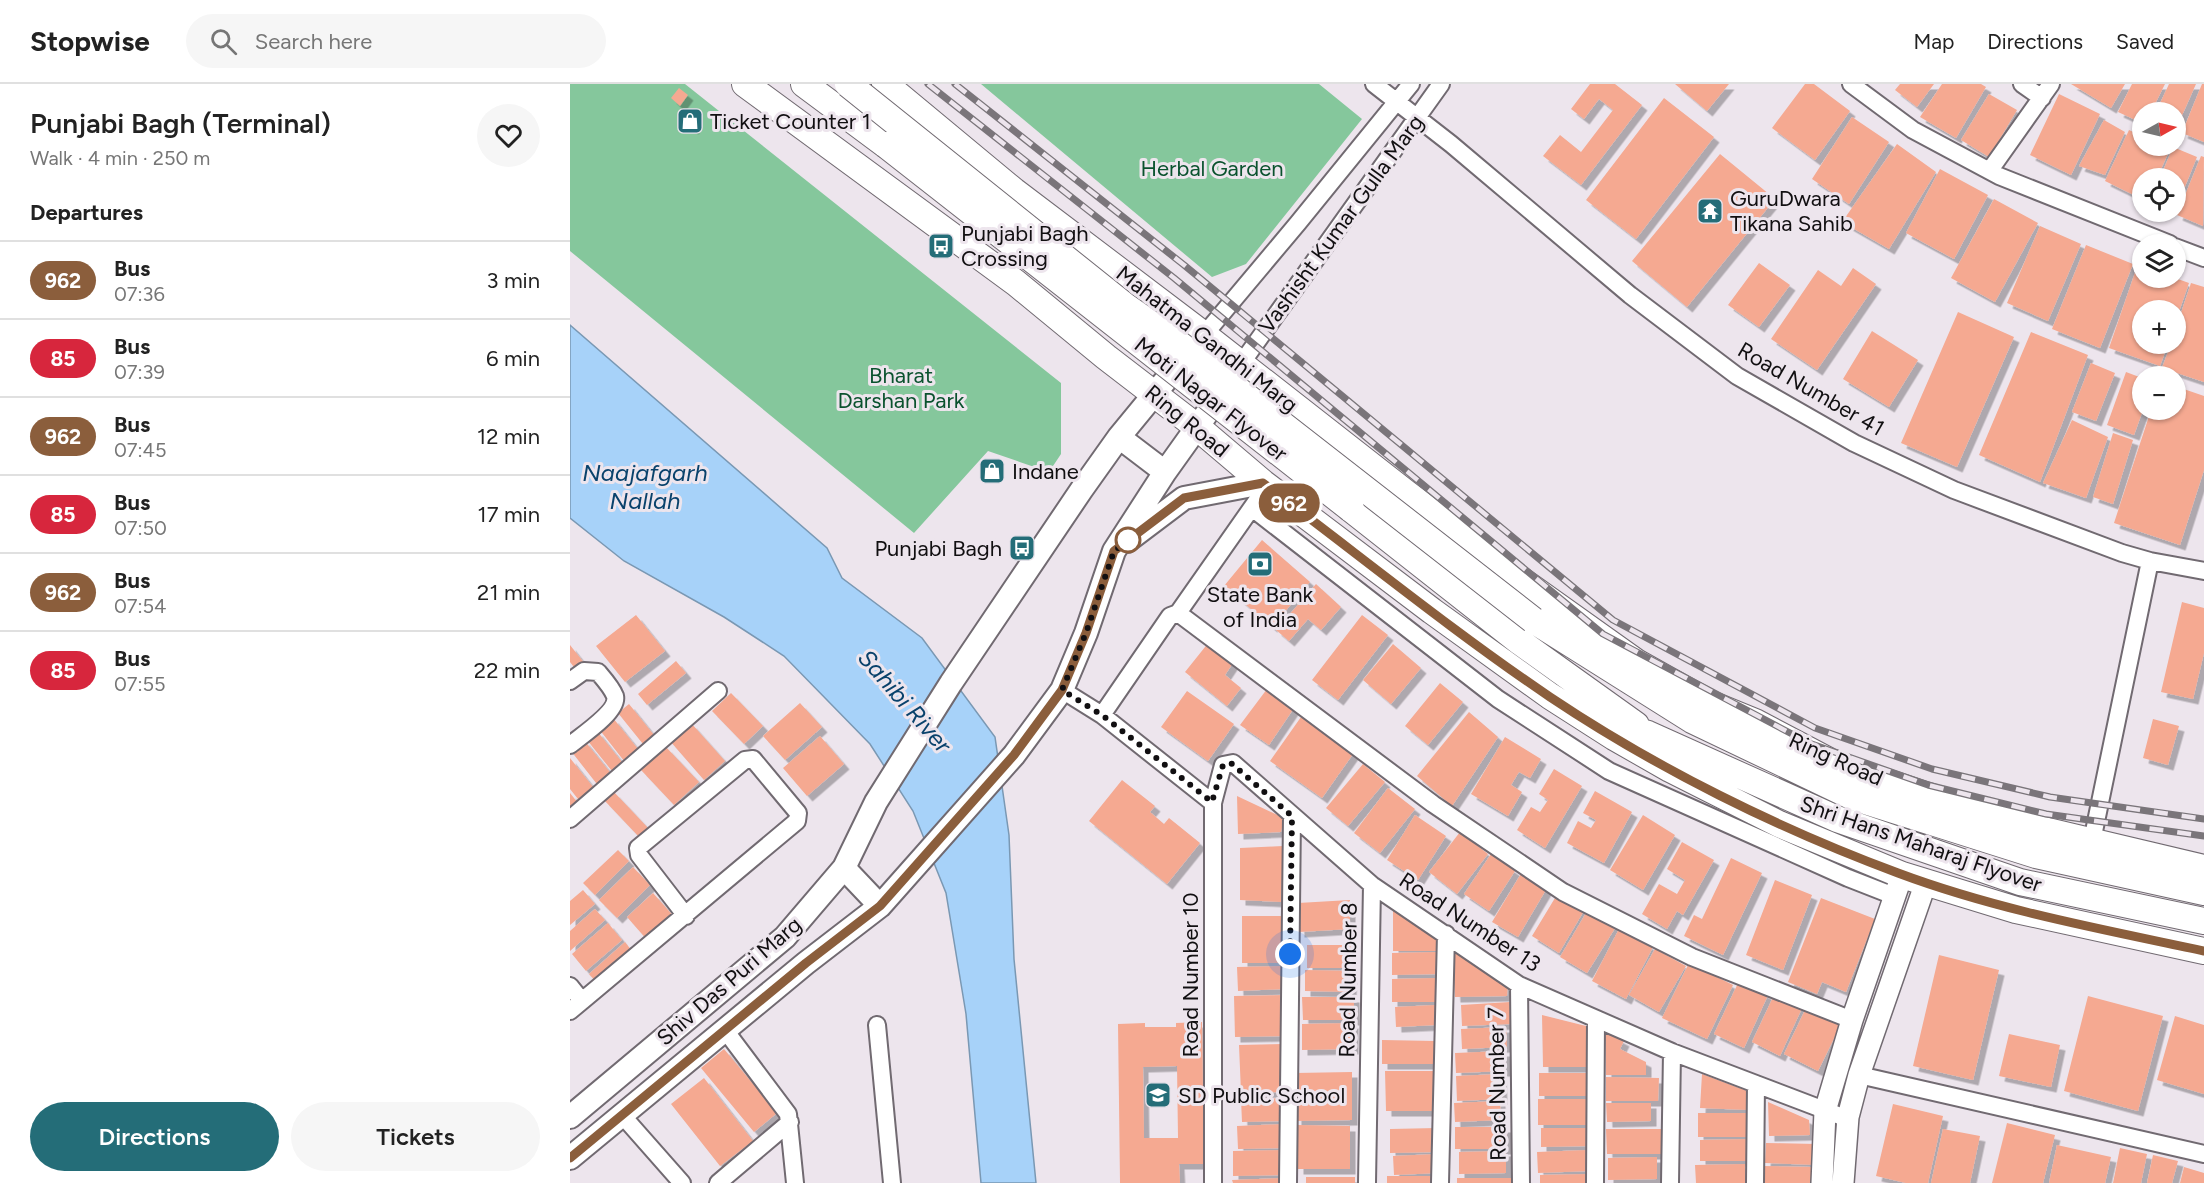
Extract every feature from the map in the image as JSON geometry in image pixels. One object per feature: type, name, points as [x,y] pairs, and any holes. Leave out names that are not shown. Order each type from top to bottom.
[{"type":"main road","name":"Ring Road","points":[[745,84],[1016,283],[1313,521],[1550,696],[1670,770],[1898,886],[1926,882],[2016,910],[2204,951]]},
{"type":"main road","name":"Moti Nagar Flyover","points":[[804,84],[1520,642],[1648,734]]},
{"type":"main road","name":"Shri Hans Maharaj Flyover","points":[[848,84],[1125,306],[1179,344],[1533,620],[1692,720],[1853,797],[2036,855],[2204,892]]},
{"type":"main road","name":"Mahatma Gandhi Marg","points":[[885,84],[1196,343],[1241,364],[1504,568]]},
{"type":"main road","points":[[1016,283],[1031,288],[1046,283],[1061,261],[1058,240],[1036,208]]},
{"type":"main road","name":"Shiv Das Puri Marg","points":[[570,1117],[785,937],[844,868],[876,802],[951,683],[1119,437],[1196,343]]},
{"type":"main road","name":"Shiv Das Puri Marg","points":[[570,1158],[806,963],[880,906],[1014,755],[1062,690],[1086,633],[1114,551],[1165,472],[1241,364]]},
{"type":"main road","points":[[1119,437],[1165,472]]},
{"type":"main road","points":[[1313,521],[1304,510],[1302,503],[1303,488],[1307,482],[1316,472],[1326,466],[1363,460]]},
{"type":"main road","points":[[1114,551],[1184,498],[1265,484]]},
{"type":"main road","name":"Ring Road","points":[[1504,568],[1636,662],[1711,704],[1755,722],[1856,772],[2043,830],[2204,868]]},
{"type":"main road","points":[[1550,696],[1605,721],[1648,734]]},
{"type":"main road","points":[[1692,720],[1744,730],[1829,760]]},
{"type":"main road","name":"Shri Hans Maharaj Flyover","points":[[1648,734],[1837,819],[2020,882],[2204,921]]},
{"type":"main road","points":[[844,868],[880,906]]},
{"type":"street","name":"Road Number 41","points":[[1374,84],[1451,144],[1630,295],[1737,376],[1854,443],[1954,490],[2122,553],[2150,561],[2204,571]]},
{"type":"street","name":"Vashisht Kumar Gulla Marg","points":[[1196,343],[1411,84]]},
{"type":"street","name":"Vashisht Kumar Gulla Marg","points":[[1241,364],[1441,84]]},
{"type":"street","points":[[1851,84],[1913,130],[1990,170],[2146,234]]},
{"type":"street","points":[[1990,170],[2046,91],[2022,84]]},
{"type":"street","points":[[2186,251],[2204,258]]},
{"type":"street","points":[[1102,715],[1170,616],[1178,613],[1252,508],[1265,484]]},
{"type":"street","points":[[1252,508],[1498,699],[1609,771],[1848,878],[1898,886],[1824,1110],[1821,1183]]},
{"type":"street","points":[[2092,841],[2150,561]]},
{"type":"street","points":[[1178,613],[1433,804],[1563,892],[1692,957],[1852,1020]]},
{"type":"street","points":[[570,681],[584,671],[598,672],[615,697],[615,705],[609,713],[570,745]]},
{"type":"street","points":[[1062,690],[1102,715],[1212,802]]},
{"type":"street","points":[[570,819],[717,691]]},
{"type":"street","points":[[570,986],[576,1006],[686,915],[799,818],[798,813],[753,759],[745,760],[638,848],[639,855],[686,915]]},
{"type":"street","name":"Road Number 10","points":[[1213,1183],[1212,802],[1223,765],[1233,763]]},
{"type":"street","name":"Road Number 13","points":[[1233,763],[1372,885],[1519,985],[1672,1052],[1848,1119]]},
{"type":"street","points":[[1288,1183],[1292,816]]},
{"type":"street","points":[[1844,1183],[1848,1119],[1858,1074],[1926,882]]},
{"type":"street","name":"Road Number 8","points":[[1367,1183],[1372,885]]},
{"type":"street","points":[[1440,1183],[1446,934]]},
{"type":"street","name":"Road Number 7","points":[[1519,985],[1521,1183]]},
{"type":"street","points":[[1595,1183],[1596,1019]]},
{"type":"street","points":[[877,1024],[892,1183]]},
{"type":"street","points":[[725,1030],[785,1110],[790,1122],[795,1183]]},
{"type":"street","points":[[1670,1183],[1672,1052]]},
{"type":"street","points":[[1858,1074],[2204,1154]]},
{"type":"street","points":[[1755,1183],[1756,1084]]},
{"type":"street","points":[[622,1115],[682,1183]]},
{"type":"street","points":[[718,1183],[790,1122]]},
{"type":"green space","name":"Bharat Darshan Park","points":[[570,84],[685,84],[1061,383],[1061,454],[1049,472],[988,451],[914,533],[570,251]]},
{"type":"green space","name":"Herbal Garden","points":[[981,84],[1319,84],[1362,119],[1246,264],[1212,277]]},
{"type":"water","name":"Naajafgarh Nallah","points":[[570,325],[827,548],[842,578],[922,638],[995,737],[1009,835],[1014,959],[1036,1183],[981,1183],[966,1014],[946,893],[913,811],[870,744],[784,656],[724,617],[624,561],[570,518]]},
{"type":"building","points":[[1590,84],[1615,84],[1642,105],[1581,185],[1543,156],[1560,135],[1581,152],[1613,110],[1599,99],[1584,119],[1571,109]]},
{"type":"building","points":[[1675,84],[1729,84],[1707,111]]},
{"type":"building","points":[[1805,84],[1814,84],[1850,111],[1815,160],[1772,128]]},
{"type":"building","points":[[1900,84],[1934,84],[1917,107],[1895,90]]},
{"type":"building","points":[[1942,84],[1981,84],[1986,87],[1956,138],[1920,117]]},
{"type":"building","points":[[2071,84],[2125,84],[2111,108]]},
{"type":"building","points":[[2132,84],[2165,84],[2156,102],[2132,102],[2132,118],[2118,112]]},
{"type":"building","points":[[2169,84],[2196,84],[2186,106],[2186,102],[2161,102]]},
{"type":"building","points":[[2202,84],[2204,84],[2204,142],[2186,135],[2186,123]]},
{"type":"building","points":[[679,88],[688,95],[680,106],[671,98]]},
{"type":"building","points":[[1989,94],[2017,110],[1989,157],[1961,140]]},
{"type":"building","points":[[2059,94],[2100,114],[2071,175],[2030,155]]},
{"type":"building","points":[[1664,98],[1714,137],[1636,239],[1586,200]]},
{"type":"building","points":[[686,115],[697,123],[693,129],[682,121]]},
{"type":"building","points":[[1852,117],[1889,142],[1849,204],[1812,179]]},
{"type":"building","points":[[2104,120],[2125,132],[2105,175],[2079,166]]},
{"type":"building","points":[[2129,130],[2132,131],[2132,156],[2167,156],[2161,168],[2132,168],[2132,194],[2105,181]]},
{"type":"building","points":[[1897,144],[1936,172],[1889,249],[1842,222]]},
{"type":"building","points":[[2186,152],[2197,157],[2186,184],[2186,168],[2164,168],[2169,156],[2186,156]]},
{"type":"building","points":[[1720,154],[1775,199],[1687,307],[1632,261]]},
{"type":"building","points":[[2201,156],[2204,157],[2203,226],[2186,219],[2186,193]]},
{"type":"building","points":[[1940,169],[1988,195],[1954,259],[1906,233]]},
{"type":"building","points":[[1994,199],[2038,223],[1995,302],[1951,278]]},
{"type":"building","points":[[2040,226],[2081,244],[2048,321],[2007,303]]},
{"type":"building","points":[[2086,245],[2132,264],[2100,348],[2052,329]]},
{"type":"building","points":[[1759,263],[1790,285],[1759,327],[1728,305]]},
{"type":"building","points":[[1853,268],[1876,284],[1817,370],[1771,339],[1818,270],[1841,286]]},
{"type":"building","points":[[2132,281],[2132,288],[2186,288],[2186,282],[2189,283],[2183,300],[2132,300],[2132,354],[2164,354],[2160,366],[2109,348]]},
{"type":"building","points":[[2191,283],[2204,287],[2204,382],[2186,376],[2186,366],[2163,366],[2167,354],[2186,354],[2185,300]]},
{"type":"building","points":[[1958,312],[2014,337],[1957,467],[1901,443]]},
{"type":"building","points":[[1872,331],[1918,360],[1889,407],[1843,379]]},
{"type":"building","points":[[2031,332],[2088,355],[2040,482],[1979,455]]},
{"type":"building","points":[[2091,363],[2115,373],[2096,421],[2072,412]]},
{"type":"building","points":[[2126,372],[2132,374],[2132,420],[2139,420],[2134,435],[2107,425]]},
{"type":"building","points":[[2186,390],[2204,396],[2204,470],[2180,545],[2114,523],[2148,420],[2186,420]]},
{"type":"building","points":[[2072,420],[2108,437],[2086,498],[2043,483]]},
{"type":"building","points":[[2113,433],[2133,440],[2113,504],[2093,497]]},
{"type":"building","points":[[1262,540],[1310,582],[1272,627],[1224,586]]},
{"type":"building","points":[[1316,584],[1341,607],[1321,630],[1308,619],[1289,641],[1276,630]]},
{"type":"building","points":[[2182,602],[2204,608],[2204,653],[2193,699],[2161,692]]},
{"type":"building","points":[[636,615],[665,651],[625,682],[596,646]]},
{"type":"building","points":[[1362,615],[1388,635],[1338,700],[1312,680]]},
{"type":"building","points":[[1209,642],[1233,663],[1225,675],[1241,688],[1227,706],[1185,672]]},
{"type":"building","points":[[1393,644],[1421,668],[1391,704],[1363,680]]},
{"type":"building","points":[[570,645],[585,664],[577,671],[570,662]]},
{"type":"building","points":[[676,661],[686,673],[647,705],[638,694]]},
{"type":"building","points":[[1440,683],[1463,702],[1428,745],[1405,726]]},
{"type":"building","points":[[1267,689],[1294,708],[1269,745],[1240,725]]},
{"type":"building","points":[[1187,691],[1234,724],[1208,761],[1161,727]]},
{"type":"building","points":[[731,693],[763,726],[744,744],[712,711]]},
{"type":"building","points":[[800,703],[822,727],[785,760],[763,736]]},
{"type":"building","points":[[629,704],[658,740],[647,749],[618,713]]},
{"type":"building","points":[[1469,712],[1498,737],[1452,806],[1417,776]]},
{"type":"building","points":[[1301,717],[1353,754],[1322,798],[1270,761]]},
{"type":"building","points":[[613,718],[642,754],[628,766],[599,729]]},
{"type":"building","points":[[2153,719],[2179,726],[2168,765],[2143,758]]},
{"type":"building","points":[[691,723],[725,761],[704,780],[670,741]]},
{"type":"building","points":[[597,731],[626,767],[616,776],[587,740]]},
{"type":"building","points":[[820,736],[844,764],[807,796],[783,768]]},
{"type":"building","points":[[1505,737],[1541,759],[1530,778],[1519,772],[1511,785],[1522,792],[1508,816],[1471,794]]},
{"type":"building","points":[[584,740],[613,776],[600,788],[571,751]]},
{"type":"building","points":[[666,747],[699,782],[674,805],[641,770]]},
{"type":"building","points":[[570,758],[597,792],[582,804],[570,789]]},
{"type":"building","points":[[1363,764],[1385,782],[1348,826],[1326,808]]},
{"type":"building","points":[[1554,769],[1582,786],[1545,848],[1517,830],[1531,807],[1540,812],[1548,800],[1539,794]]},
{"type":"building","points":[[1122,780],[1155,806],[1150,812],[1164,824],[1169,818],[1200,843],[1167,884],[1089,821]]},
{"type":"building","points":[[1388,788],[1415,809],[1380,853],[1354,833]]},
{"type":"building","points":[[1595,791],[1632,812],[1604,863],[1567,843],[1578,821],[1591,828],[1596,820],[1583,813]]},
{"type":"building","points":[[614,792],[649,829],[640,838],[604,800]]},
{"type":"building","points":[[570,793],[582,808],[570,818]]},
{"type":"building","points":[[1237,796],[1284,818],[1281,832],[1238,834]]},
{"type":"building","points":[[1415,815],[1446,836],[1418,880],[1387,860]]},
{"type":"building","points":[[1643,815],[1675,835],[1643,890],[1610,870]]},
{"type":"building","points":[[1460,832],[1488,854],[1457,894],[1429,872]]},
{"type":"building","points":[[1682,842],[1714,860],[1683,915],[1677,911],[1667,929],[1642,914],[1659,884],[1677,894],[1685,880],[1667,869]]},
{"type":"building","points":[[1283,846],[1281,902],[1240,900],[1240,848]]},
{"type":"building","points":[[618,850],[629,861],[595,895],[583,883]]},
{"type":"building","points":[[1491,854],[1515,871],[1489,911],[1464,894]]},
{"type":"building","points":[[1731,858],[1762,873],[1723,955],[1684,936],[1694,915],[1702,919]]},
{"type":"building","points":[[633,867],[650,885],[617,918],[599,900]]},
{"type":"building","points":[[1522,872],[1547,888],[1518,937],[1492,922]]},
{"type":"building","points":[[1775,880],[1812,895],[1783,970],[1746,955]]},
{"type":"building","points":[[583,890],[595,904],[570,925],[570,901]]},
{"type":"building","points":[[653,893],[675,918],[649,942],[627,917]]},
{"type":"building","points":[[1558,893],[1585,909],[1559,953],[1532,936]]},
{"type":"building","points":[[1821,898],[1875,919],[1846,992],[1822,982],[1817,994],[1788,982]]},
{"type":"building","points":[[1350,900],[1350,929],[1299,932],[1298,903]]},
{"type":"building","points":[[1589,908],[1617,925],[1587,973],[1560,957]]},
{"type":"building","points":[[595,909],[605,920],[570,951],[570,931]]},
{"type":"building","points":[[1393,910],[1438,936],[1439,951],[1393,951]]},
{"type":"building","points":[[1242,916],[1289,916],[1289,963],[1242,963]]},
{"type":"building","points":[[608,923],[622,940],[586,971],[572,954]]},
{"type":"building","points":[[1619,929],[1653,947],[1626,999],[1592,981]]},
{"type":"building","points":[[625,942],[632,951],[596,982],[589,974]]},
{"type":"building","points":[[1452,942],[1508,980],[1507,996],[1455,997]]},
{"type":"building","points":[[1307,945],[1351,945],[1351,968],[1307,968]]},
{"type":"building","points":[[1655,949],[1686,966],[1659,1012],[1629,995]]},
{"type":"building","points":[[1438,952],[1439,974],[1392,975],[1392,953]]},
{"type":"building","points":[[1939,955],[1999,970],[1973,1080],[1913,1066]]},
{"type":"building","points":[[1689,963],[1733,985],[1707,1039],[1662,1018]]},
{"type":"building","points":[[1284,966],[1285,989],[1238,991],[1237,967]]},
{"type":"building","points":[[1305,970],[1352,971],[1351,992],[1305,991]]},
{"type":"building","points":[[1436,978],[1436,1002],[1392,1002],[1392,979]]},
{"type":"building","points":[[1739,981],[1768,995],[1744,1048],[1714,1034]]},
{"type":"building","points":[[1775,993],[1803,1006],[1780,1056],[1752,1042]]},
{"type":"building","points":[[1284,995],[1285,1036],[1235,1037],[1234,996]]},
{"type":"building","points":[[2088,996],[2163,1016],[2138,1111],[2064,1091]]},
{"type":"building","points":[[1302,997],[1354,997],[1354,1020],[1303,1020]]},
{"type":"building","points":[[1510,1002],[1511,1024],[1462,1026],[1461,1005]]},
{"type":"building","points":[[1436,1005],[1437,1025],[1396,1027],[1395,1007]]},
{"type":"building","points":[[1807,1006],[1841,1024],[1818,1071],[1784,1054]]},
{"type":"building","points":[[1542,1015],[1590,1027],[1590,1067],[1543,1067]]},
{"type":"building","points":[[2175,1016],[2204,1025],[2204,1094],[2157,1080]]},
{"type":"building","points":[[1202,1022],[1204,1164],[1179,1164],[1180,1183],[1120,1183],[1118,1024],[1145,1023],[1145,1027],[1176,1027],[1176,1023]],"holes":[[[1177,1066],[1178,1138],[1144,1138],[1143,1067]]]},
{"type":"building","points":[[1353,1023],[1353,1049],[1302,1050],[1302,1024]]},
{"type":"building","points":[[1506,1027],[1507,1047],[1462,1049],[1461,1029]]},
{"type":"building","points":[[1605,1031],[1624,1041],[1620,1049],[1646,1062],[1646,1075],[1606,1075]]},
{"type":"building","points":[[2009,1034],[2060,1045],[2051,1087],[1999,1076]]},
{"type":"building","points":[[1382,1040],[1435,1041],[1436,1064],[1382,1064]]},
{"type":"building","points":[[1282,1044],[1284,1092],[1241,1093],[1239,1045]]},
{"type":"building","points":[[724,1049],[777,1113],[754,1132],[701,1068]]},
{"type":"building","points":[[1505,1051],[1506,1071],[1456,1073],[1455,1053]]},
{"type":"building","points":[[1385,1071],[1438,1071],[1437,1111],[1386,1111]]},
{"type":"building","points":[[1352,1072],[1352,1120],[1296,1121],[1295,1073]]},
{"type":"building","points":[[1539,1073],[1588,1073],[1588,1096],[1539,1096]]},
{"type":"building","points":[[1501,1074],[1502,1099],[1457,1101],[1456,1076]]},
{"type":"building","points":[[1702,1074],[1750,1092],[1749,1110],[1700,1108]]},
{"type":"building","points":[[1606,1077],[1659,1078],[1658,1101],[1606,1101]]},
{"type":"building","points":[[704,1078],[753,1141],[720,1166],[671,1104]]},
{"type":"building","points":[[1283,1098],[1284,1121],[1242,1122],[1241,1100]]},
{"type":"building","points":[[1538,1099],[1590,1099],[1590,1125],[1538,1125]]},
{"type":"building","points":[[1500,1101],[1501,1120],[1455,1122],[1454,1103]]},
{"type":"building","points":[[1768,1102],[1809,1120],[1810,1135],[1769,1136]]},
{"type":"building","points":[[1606,1103],[1651,1103],[1651,1121],[1607,1122]]},
{"type":"building","points":[[1893,1104],[1943,1116],[1928,1183],[1906,1183],[1876,1176]]},
{"type":"building","points":[[1698,1113],[1750,1113],[1750,1137],[1698,1137]]},
{"type":"building","points":[[2007,1123],[2055,1135],[2043,1183],[1992,1183]]},
{"type":"building","points":[[1284,1124],[1285,1148],[1238,1149],[1237,1126]]},
{"type":"building","points":[[1298,1125],[1350,1126],[1350,1169],[1298,1169]]},
{"type":"building","points":[[1455,1127],[1507,1127],[1507,1149],[1455,1149]]},
{"type":"building","points":[[1437,1128],[1437,1152],[1390,1153],[1390,1129]]},
{"type":"building","points":[[1541,1128],[1589,1128],[1590,1146],[1541,1147]]},
{"type":"building","points":[[1606,1129],[1662,1129],[1662,1154],[1607,1154]]},
{"type":"building","points":[[1943,1129],[1980,1136],[1970,1183],[1931,1183]]},
{"type":"building","points":[[1750,1139],[1751,1161],[1700,1161],[1700,1140]]},
{"type":"building","points":[[1766,1143],[1817,1144],[1817,1165],[1765,1163]]},
{"type":"building","points":[[2057,1145],[2111,1157],[2105,1183],[2049,1183]]},
{"type":"building","points":[[2120,1148],[2147,1154],[2141,1183],[2113,1183]]},
{"type":"building","points":[[1283,1150],[1283,1175],[1233,1176],[1233,1151]]},
{"type":"building","points":[[1588,1150],[1589,1171],[1538,1173],[1537,1152]]},
{"type":"building","points":[[1506,1151],[1506,1173],[1459,1174],[1459,1152]]},
{"type":"building","points":[[1438,1154],[1439,1173],[1394,1175],[1393,1156]]},
{"type":"building","points":[[2153,1155],[2178,1161],[2172,1183],[2147,1183]]},
{"type":"building","points":[[1657,1157],[1657,1179],[1608,1180],[1608,1158]]},
{"type":"building","points":[[1745,1164],[1746,1183],[1696,1183],[1695,1165]]},
{"type":"building","points":[[1762,1166],[1811,1167],[1811,1183],[1762,1183]]},
{"type":"building","points":[[2184,1167],[2204,1173],[2204,1183],[2180,1183]]},
{"type":"building","points":[[1590,1174],[1590,1183],[1540,1183],[1540,1175]]},
{"type":"building","points":[[1387,1176],[1437,1176],[1437,1183],[1387,1183]]},
{"type":"building","points":[[1306,1177],[1355,1177],[1355,1183],[1306,1183]]},
{"type":"building","points":[[1283,1178],[1283,1183],[1233,1183],[1232,1180]]},
{"type":"building","points":[[1457,1178],[1512,1178],[1512,1183],[1457,1183]]},
{"type":"railway","points":[[928,84],[1174,278],[1603,634],[1809,743],[1928,785],[2046,814],[2204,836]]},
{"type":"railway","points":[[955,84],[1184,265],[1613,620],[1815,728],[1932,769],[2050,797],[2204,819]]},
{"type":"bus line","name":"962","points":[[570,1158],[806,963],[880,906],[1014,755],[1062,690],[1086,633],[1114,551],[1184,498],[1263,483],[1432,611],[1550,696],[1670,770],[1779,824],[1902,875],[2016,910],[2204,951]]},
{"type":"place","name":"Ticket Counter 1","points":[[690,121]]},
{"type":"place","name":"GuruDwara Tikana Sahib","points":[[1710,211]]},
{"type":"place","name":"Punjabi Bagh Crossing","points":[[941,246]]},
{"type":"place","name":"Indane","points":[[992,471]]},
{"type":"place","name":"Punjabi Bagh","points":[[1022,548]]},
{"type":"place","name":"State Bank of India","points":[[1260,564]]},
{"type":"place","name":"SD Public School","points":[[1158,1095]]},
{"type":"route","points":[[1128,540],[1132,538],[1114,551],[1086,633],[1062,690],[1102,715],[1212,802],[1223,765],[1233,763],[1292,816],[1290,954]]},
{"type":"water label","name":"Sahibi River","points":[[905,701]]}]
